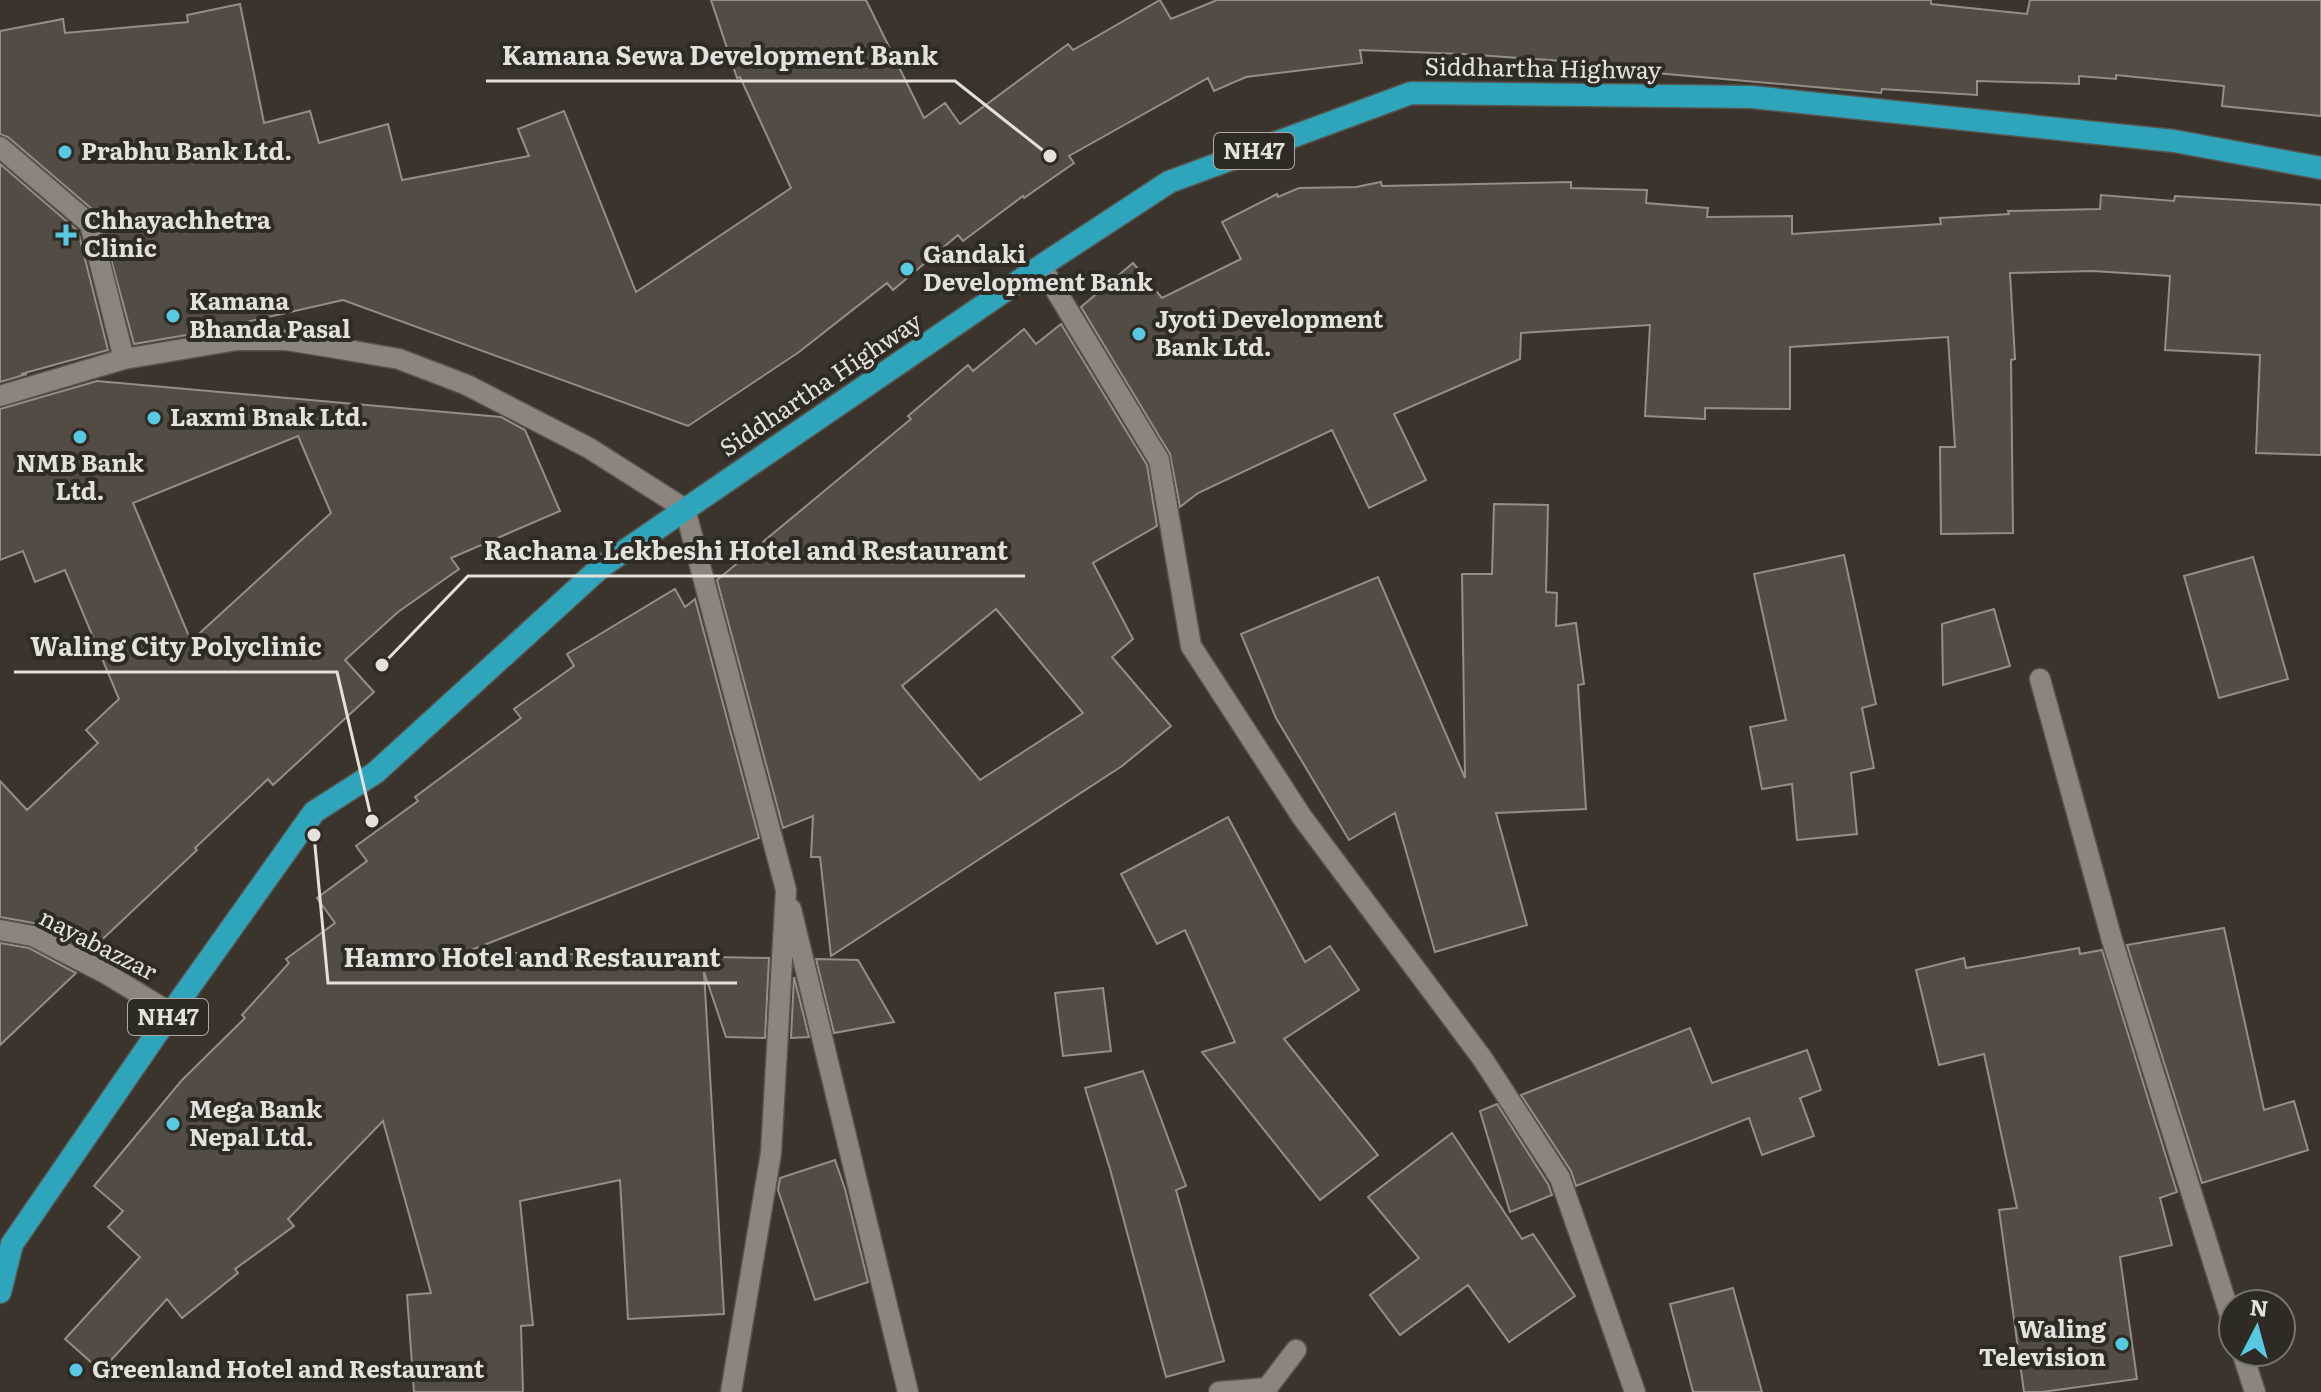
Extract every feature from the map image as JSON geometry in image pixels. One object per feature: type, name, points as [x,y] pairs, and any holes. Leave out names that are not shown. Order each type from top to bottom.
[{"type":"highway","name":"Siddhartha Highway","points":[[0,1292],[12,1244],[314,812],[375,773],[601,567],[1169,182],[1411,93],[1752,97],[2174,141],[2321,168]]},
{"type":"street","points":[[0,147],[90,224],[124,359]]},
{"type":"street","points":[[1041,266],[1159,460],[1191,646],[1302,817],[1482,1058],[1560,1178],[1635,1392]]},
{"type":"street","points":[[0,396],[124,359],[237,340],[286,340],[399,359],[467,385],[589,448],[685,509],[786,890],[908,1392]]},
{"type":"street","points":[[2040,679],[2112,940],[2221,1288]]},
{"type":"street","points":[[731,1392],[771,1153],[786,890]]},
{"type":"street","name":"nayabazzar","points":[[0,930],[33,936],[105,973],[171,1013]]},
{"type":"street","points":[[1219,1392],[1267,1388],[1296,1350]]},
{"type":"street","points":[[2247,1368],[2255,1392]]},
{"type":"building","points":[[711,0],[866,0],[924,118],[945,103],[960,124],[1068,44],[1073,50],[1160,0],[1171,19],[1217,0],[1931,0],[1931,4],[2027,14],[2030,0],[2321,0],[2321,116],[2222,106],[2224,86],[2116,75],[2116,79],[2079,76],[2079,84],[1977,81],[1977,95],[1882,89],[1881,93],[1633,71],[1634,66],[1360,50],[1362,63],[1246,77],[1214,91],[1208,78],[1069,156],[1074,163],[963,241],[958,235],[893,290],[887,283],[799,352],[688,426],[343,300],[198,333],[134,344],[99,215],[8,137],[0,134],[0,31],[63,19],[65,33],[188,22],[187,15],[240,4],[264,123],[310,111],[319,143],[388,124],[402,180],[529,156],[518,129],[564,111],[636,292],[791,188],[740,77],[737,78]]},
{"type":"building","points":[[0,164],[78,231],[108,350],[0,382]]},
{"type":"building","points":[[1381,182],[1382,186],[1571,182],[1571,188],[1647,190],[1646,203],[1708,208],[1707,217],[1792,216],[1792,234],[1941,224],[1940,218],[2009,214],[2008,211],[2100,209],[2101,195],[2174,201],[2175,196],[2321,205],[2321,455],[2256,453],[2260,355],[2165,350],[2170,276],[2093,271],[2010,273],[2015,359],[2011,360],[2013,533],[1941,534],[1940,447],[1955,447],[1948,337],[1790,347],[1790,409],[1705,408],[1705,419],[1645,416],[1650,325],[1521,333],[1520,359],[1394,414],[1426,480],[1369,508],[1332,430],[1198,493],[1180,507],[1170,454],[1081,307],[1133,263],[1162,298],[1241,259],[1222,222],[1277,194],[1278,197],[1299,188],[1356,187]]},
{"type":"building","points":[[1061,324],[1147,465],[1157,526],[1093,563],[1133,639],[1112,657],[1171,726],[1122,766],[831,956],[820,857],[811,857],[813,816],[783,828],[717,580],[911,419],[908,416],[968,365],[973,371],[1024,329],[1036,344]],"holes":[[[996,609],[1083,713],[980,780],[902,686]]]},
{"type":"building","points":[[97,381],[501,417],[525,430],[560,511],[451,558],[459,569],[398,612],[345,660],[374,692],[273,785],[268,779],[90,951],[39,924],[0,917],[0,781],[27,810],[98,743],[86,730],[119,699],[65,570],[35,582],[23,551],[0,560],[0,409]],"holes":[[[298,436],[331,513],[191,641],[133,503]]]},
{"type":"building","points":[[1494,504],[1548,505],[1546,592],[1557,593],[1556,626],[1576,623],[1584,684],[1578,685],[1586,809],[1496,813],[1527,925],[1435,952],[1395,813],[1349,840],[1276,718],[1241,634],[1378,577],[1465,778],[1462,574],[1492,574]]},
{"type":"building","points":[[1844,555],[1876,704],[1862,708],[1874,768],[1851,773],[1857,834],[1797,840],[1792,784],[1762,789],[1750,727],[1786,720],[1754,574]]},
{"type":"building","points":[[2253,557],[2288,679],[2219,698],[2184,576]]},
{"type":"building","points":[[675,589],[685,607],[695,599],[759,838],[466,952],[769,958],[765,1038],[726,1037],[704,972],[724,1314],[628,1319],[620,1180],[520,1201],[533,1325],[521,1326],[523,1392],[414,1392],[407,1295],[431,1293],[383,1121],[288,1219],[294,1226],[235,1269],[238,1273],[182,1318],[167,1299],[101,1371],[65,1339],[140,1257],[108,1227],[123,1211],[94,1186],[182,1080],[245,1018],[242,1015],[289,963],[286,959],[335,923],[317,898],[367,861],[356,846],[418,801],[415,797],[521,718],[514,709],[574,666],[567,654]]},
{"type":"building","points":[[1994,609],[2010,666],[1943,685],[1942,624]]},
{"type":"building","points":[[1228,817],[1305,962],[1330,946],[1359,990],[1284,1039],[1378,1155],[1320,1200],[1202,1052],[1235,1042],[1185,930],[1157,944],[1121,874]]},
{"type":"building","points":[[2224,928],[2264,1110],[2294,1101],[2308,1150],[2202,1183],[2127,945]]},
{"type":"building","points":[[0,943],[29,948],[76,973],[0,1045]]},
{"type":"building","points":[[2079,948],[2080,954],[2102,950],[2177,1192],[2160,1198],[2172,1245],[2120,1257],[2137,1379],[2024,1392],[1999,1210],[2017,1208],[1984,1054],[1939,1065],[1916,970],[1964,958],[1966,968]]},
{"type":"building","points":[[816,959],[858,960],[894,1022],[834,1033]]},
{"type":"building","points":[[794,977],[809,1037],[791,1038]]},
{"type":"building","points":[[1103,988],[1111,1051],[1063,1056],[1055,993]]},
{"type":"building","points":[[1690,1028],[1712,1083],[1807,1050],[1821,1090],[1800,1098],[1814,1136],[1762,1155],[1749,1118],[1576,1186],[1571,1171],[1521,1095]]},
{"type":"building","points":[[1143,1071],[1186,1186],[1176,1190],[1224,1361],[1166,1377],[1085,1088]]},
{"type":"building","points":[[1497,1104],[1552,1195],[1510,1212],[1480,1111]]},
{"type":"building","points":[[1452,1133],[1522,1239],[1533,1234],[1575,1296],[1509,1342],[1468,1285],[1400,1335],[1370,1295],[1419,1258],[1368,1197]]},
{"type":"building","points":[[835,1160],[868,1282],[815,1300],[778,1190],[780,1178]]},
{"type":"building","points":[[1733,1288],[1762,1392],[1693,1392],[1670,1304]]},
{"type":"place","name":"Prabhu Bank Ltd.","points":[[65,152]]},
{"type":"place","name":"Kamana Sewa Development Bank","points":[[1050,156]]},
{"type":"place","name":"Chhayachhetra Clinic","points":[[66,235]]},
{"type":"place","name":"Gandaki Development Bank","points":[[907,269]]},
{"type":"place","name":"Kamana Bhanda Pasal","points":[[173,316]]},
{"type":"place","name":"Jyoti Development Bank Ltd.","points":[[1139,334]]},
{"type":"place","name":"Laxmi Bnak Ltd.","points":[[154,418]]},
{"type":"place","name":"NMB Bank Ltd.","points":[[80,437]]},
{"type":"place","name":"Rachana Lekbeshi Hotel and Restaurant","points":[[382,665]]},
{"type":"place","name":"Waling City Polyclinic","points":[[372,821]]},
{"type":"place","name":"Hamro Hotel and Restaurant","points":[[314,835]]},
{"type":"place","name":"Mega Bank Nepal Ltd.","points":[[173,1124]]},
{"type":"place","name":"Waling Television","points":[[2122,1344]]},
{"type":"place","name":"Greenland Hotel and Restaurant","points":[[76,1370]]}]
